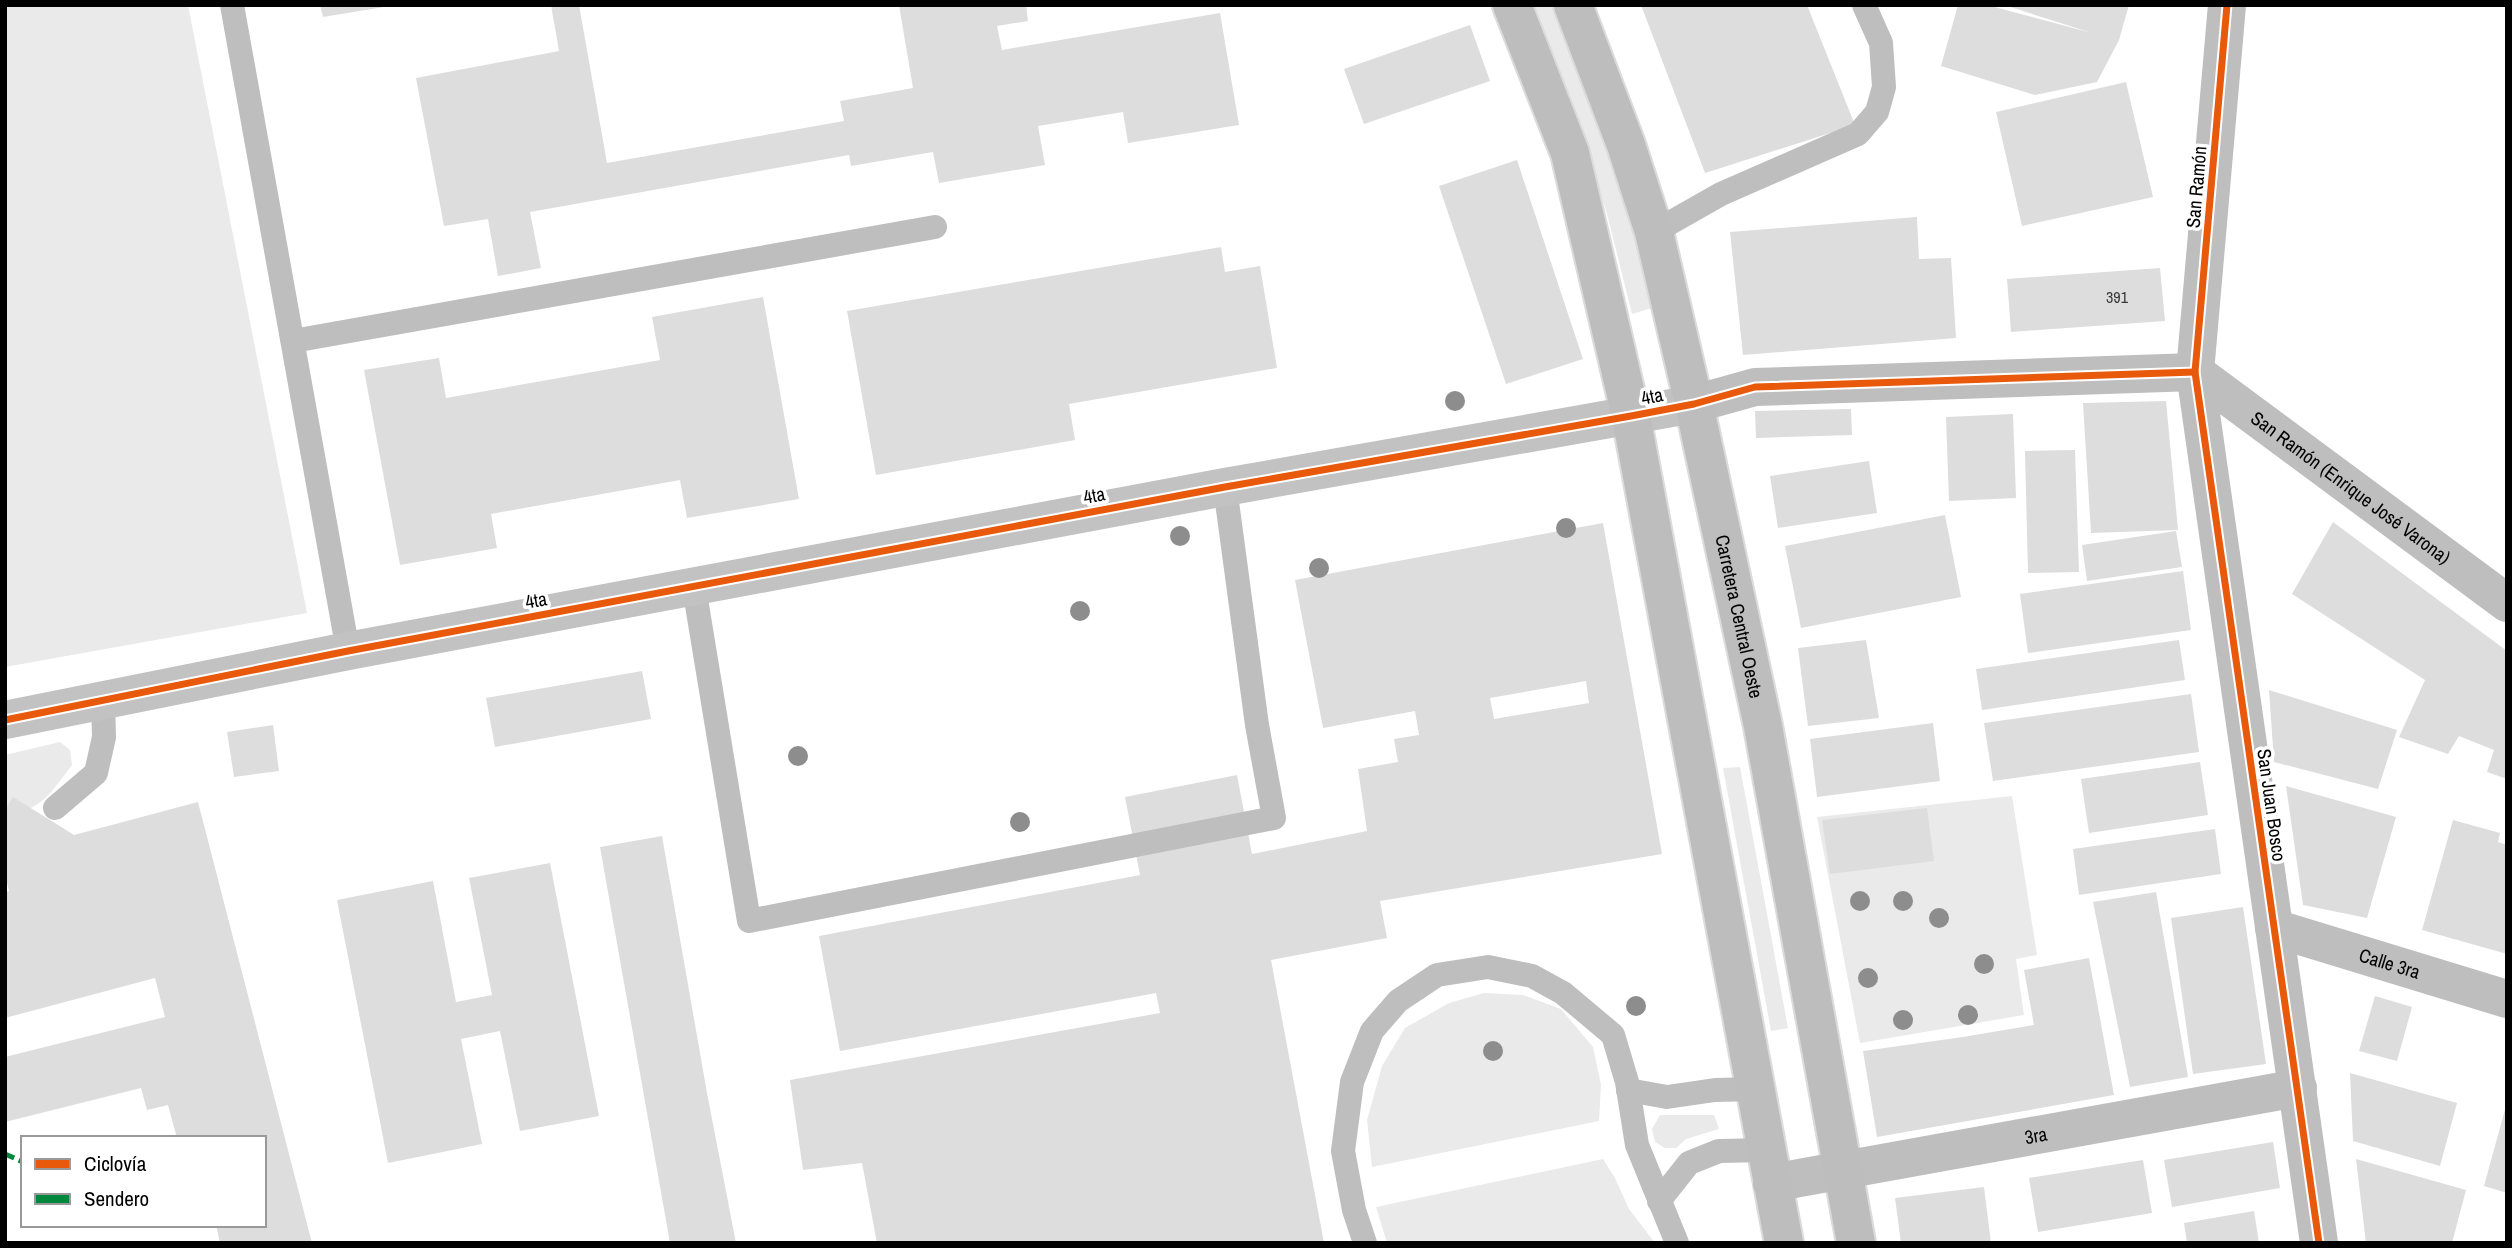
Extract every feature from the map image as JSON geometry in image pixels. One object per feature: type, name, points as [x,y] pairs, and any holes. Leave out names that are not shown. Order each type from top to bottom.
[{"type":"main road","points":[[1512,5],[1570,153],[1631,416],[1784,1243]]},
{"type":"main road","name":"Carretera Central Oeste","points":[[1573,5],[1626,145],[1654,232],[1763,726],[1856,1243]]},
{"type":"street","name":"San Ramón","points":[[2196,372],[2227,5]]},
{"type":"street","name":"4ta","points":[[5,720],[348,651],[1225,486],[1631,416],[1693,404],[1755,387],[2196,372]]},
{"type":"street","name":"San Ramón (Enrique José Varona)","points":[[2196,372],[2507,603]]},
{"type":"street","name":"San Juan Bosco","points":[[2196,372],[2319,1243]]},
{"type":"street","name":"Calle 3ra","points":[[2274,928],[2507,999]]},
{"type":"street","name":"3ra","points":[[1769,1166],[1844,1170],[2298,1088]]},
{"type":"lane","points":[[232,5],[348,651]]},
{"type":"lane","points":[[1654,232],[1721,194],[1858,134],[1877,112],[1884,87],[1881,43],[1864,5]]},
{"type":"lane","points":[[293,341],[935,227]]},
{"type":"lane","points":[[694,587],[750,921],[1274,818],[1257,725],[1225,486]]},
{"type":"lane","points":[[55,808],[96,773],[104,737],[103,701]]},
{"type":"lane","points":[[1365,1243],[1354,1210],[1343,1151],[1352,1082],[1371,1031],[1398,1001],[1437,975],[1488,967],[1532,976],[1563,993],[1613,1035],[1629,1090],[1637,1145],[1677,1243]]},
{"type":"lane","points":[[1629,1090],[1667,1097],[1715,1090],[1756,1089]]},
{"type":"lane","points":[[1659,1201],[1689,1163],[1719,1152],[1769,1166]]},
{"type":"shaded area","points":[[5,5],[188,5],[307,613],[5,667]]},
{"type":"shaded area","points":[[1529,5],[1554,5],[1608,155],[1655,307],[1632,314],[1607,214],[1566,88]]},
{"type":"shaded area","points":[[60,742],[70,750],[72,765],[37,805],[5,815],[5,755]]},
{"type":"shaded area","points":[[1740,767],[1788,1028],[1771,1031],[1723,768]]},
{"type":"shaded area","points":[[2012,796],[2037,955],[2016,959],[2024,1015],[1860,1043],[1817,817]]},
{"type":"shaded area","points":[[1484,993],[1523,995],[1561,1009],[1593,1047],[1601,1085],[1599,1121],[1372,1167],[1367,1120],[1382,1066],[1405,1028],[1449,1003]]},
{"type":"shaded area","points":[[1660,1115],[1714,1115],[1719,1129],[1686,1139],[1676,1148],[1665,1148],[1655,1142],[1652,1129]]},
{"type":"shaded area","points":[[1603,1159],[1629,1209],[1655,1243],[1387,1243],[1376,1207]]},
{"type":"building","points":[[320,5],[384,5],[384,7],[323,17]]},
{"type":"building","points":[[551,5],[579,5],[607,163],[844,121],[840,101],[913,88],[899,5],[1026,5],[1028,21],[997,26],[1002,50],[1220,13],[1239,125],[1128,143],[1123,112],[1038,126],[1045,165],[939,183],[933,152],[851,166],[849,155],[530,212],[541,268],[498,276],[488,219],[444,226],[416,78],[559,51]]},
{"type":"building","points":[[1641,5],[1807,5],[1855,125],[1705,173]]},
{"type":"building","points":[[1958,5],[1987,5],[2092,33],[2004,5],[2129,5],[2119,40],[2097,82],[2035,95],[1941,66]]},
{"type":"building","points":[[1470,25],[1490,81],[1364,124],[1344,69]]},
{"type":"building","points":[[2126,82],[2153,197],[2022,226],[1996,112]]},
{"type":"building","points":[[1517,160],[1583,359],[1506,384],[1439,186]]},
{"type":"building","points":[[1917,217],[1919,259],[1951,258],[1956,338],[1743,355],[1730,232]]},
{"type":"building","points":[[1221,247],[1225,272],[1260,266],[1277,368],[1069,404],[1075,440],[876,475],[847,311]]},
{"type":"building","points":[[2160,268],[2165,321],[2011,332],[2007,279]]},
{"type":"building","points":[[763,297],[799,499],[687,518],[680,480],[491,514],[497,548],[400,565],[364,370],[439,358],[446,398],[660,360],[652,317]]},
{"type":"building","points":[[2166,401],[2178,530],[2091,533],[2083,403]]},
{"type":"building","points":[[1851,409],[1852,435],[1756,438],[1755,411]]},
{"type":"building","points":[[2013,414],[2016,498],[1949,501],[1946,417]]},
{"type":"building","points":[[2075,450],[2079,572],[2028,573],[2025,451]]},
{"type":"building","points":[[1869,461],[1877,513],[1778,528],[1770,476]]},
{"type":"building","points":[[1945,515],[1961,597],[1801,628],[1785,546]]},
{"type":"building","points":[[2333,522],[2507,651],[2507,779],[2487,772],[2494,750],[2459,736],[2448,754],[2399,737],[2425,680],[2292,594]]},
{"type":"building","points":[[1603,523],[1662,854],[1380,901],[1387,938],[1271,960],[1324,1243],[877,1243],[862,1163],[803,1170],[790,1080],[1160,1013],[1156,993],[840,1051],[819,936],[1140,875],[1125,797],[1237,775],[1252,854],[1367,831],[1358,769],[1398,762],[1394,739],[1419,735],[1415,711],[1323,728],[1295,580]],"holes":[[[1586,681],[1589,703],[1494,719],[1490,698]]]},
{"type":"building","points":[[2176,531],[2182,567],[2087,581],[2082,545]]},
{"type":"building","points":[[2183,571],[2191,630],[2028,653],[2020,594]]},
{"type":"building","points":[[1866,640],[1879,718],[1808,726],[1798,648]]},
{"type":"building","points":[[2179,640],[2185,680],[1982,710],[1976,669]]},
{"type":"building","points":[[642,671],[651,719],[495,747],[486,698]]},
{"type":"building","points":[[2269,690],[2397,730],[2378,789],[2274,762]]},
{"type":"building","points":[[2191,694],[2199,752],[1993,781],[1984,723]]},
{"type":"building","points":[[1933,723],[1940,781],[1817,797],[1810,739]]},
{"type":"building","points":[[273,725],[279,771],[234,777],[227,732]]},
{"type":"building","points":[[2200,762],[2208,815],[2089,833],[2081,779]]},
{"type":"building","points":[[2286,786],[2396,817],[2367,918],[2303,905]]},
{"type":"building","points":[[13,797],[74,835],[198,802],[312,1243],[220,1243],[216,1227],[266,1227],[266,1136],[176,1136],[168,1105],[147,1110],[141,1088],[5,1122],[5,1057],[165,1017],[155,978],[5,1018],[5,892],[9,891],[5,874],[5,810]]},
{"type":"building","points":[[1927,808],[1934,861],[1830,874],[1822,820]]},
{"type":"building","points":[[2453,820],[2500,833],[2498,842],[2507,845],[2507,954],[2422,930]]},
{"type":"building","points":[[2215,829],[2221,874],[2079,895],[2073,849]]},
{"type":"building","points":[[662,836],[736,1243],[670,1243],[600,847]]},
{"type":"building","points":[[550,863],[599,1116],[520,1131],[500,1031],[461,1039],[482,1144],[388,1163],[337,900],[433,881],[456,1002],[492,995],[469,878]]},
{"type":"building","points":[[2156,892],[2188,1077],[2130,1087],[2093,902]]},
{"type":"building","points":[[2243,907],[2266,1064],[2193,1074],[2171,918]]},
{"type":"building","points":[[2089,958],[2114,1095],[1877,1137],[1863,1051],[2034,1025],[2024,970]]},
{"type":"building","points":[[2375,996],[2412,1007],[2397,1061],[2359,1051]]},
{"type":"building","points":[[2350,1073],[2457,1103],[2440,1166],[2353,1141]]},
{"type":"building","points":[[2507,1106],[2507,1193],[2484,1186]]},
{"type":"building","points":[[2273,1142],[2280,1188],[2172,1207],[2164,1160]]},
{"type":"building","points":[[2356,1159],[2466,1190],[2452,1243],[2366,1243]]},
{"type":"building","points":[[2143,1160],[2152,1213],[2038,1232],[2029,1178]]},
{"type":"building","points":[[1984,1187],[1991,1243],[1901,1243],[1895,1198]]},
{"type":"building","points":[[2254,1211],[2259,1243],[2187,1243],[2184,1223]]},
{"type":"marked path","points":[[5,1154],[21,1161]]},
{"type":"cycle path","points":[[2227,5],[2195,372],[2319,1243]]},
{"type":"cycle path","points":[[5,720],[348,651],[1225,487],[1631,416],[1694,404],[1755,387],[2195,372]]}]
